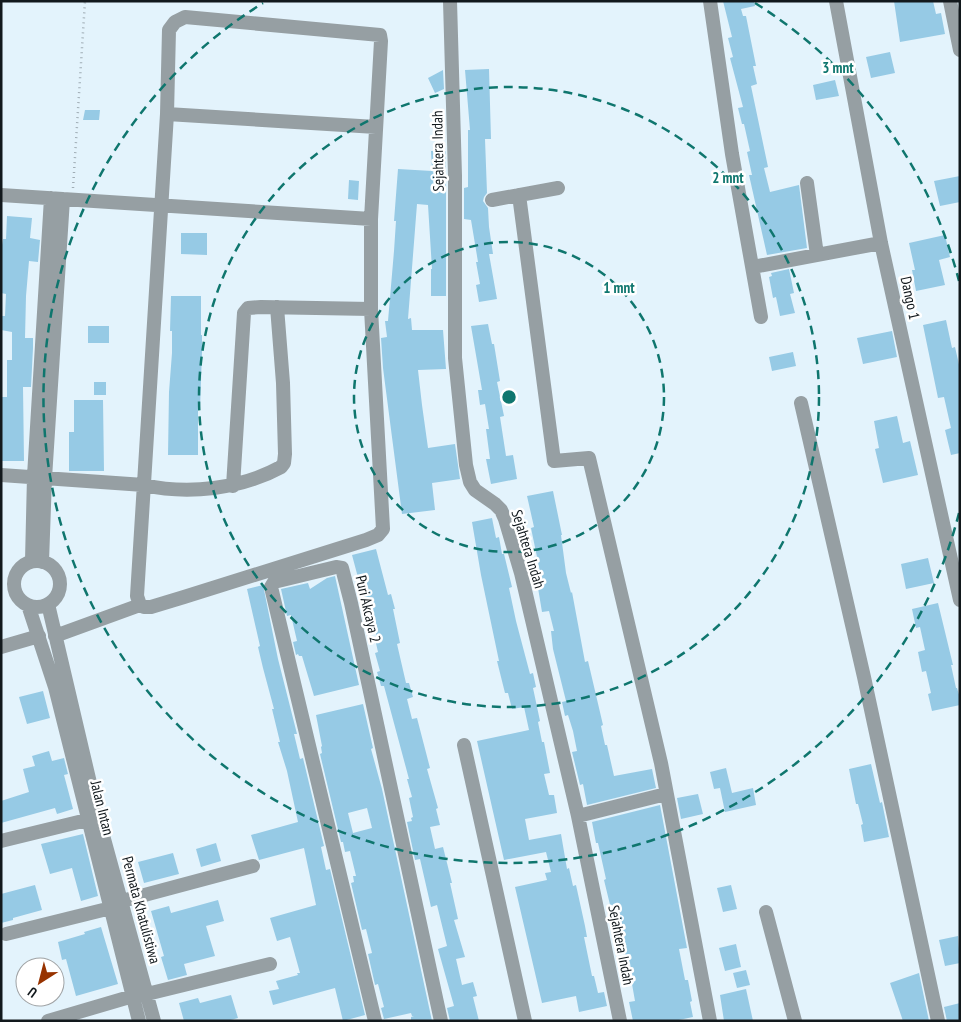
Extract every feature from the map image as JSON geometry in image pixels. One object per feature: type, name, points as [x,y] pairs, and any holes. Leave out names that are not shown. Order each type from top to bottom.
[{"type":"street","name":"Sejahtera Indah","points":[[450,1],[455,176],[455,358],[466,464],[470,482],[475,490],[501,510],[521,573],[578,816],[620,1021]]},
{"type":"street","points":[[710,1],[732,154],[753,267],[760,317]]},
{"type":"street","name":"Dango 1","points":[[836,1],[881,243],[959,594]]},
{"type":"street","points":[[950,1],[957,23],[960,50]]},
{"type":"street","points":[[55,636],[140,605],[144,607],[176,600],[339,549],[378,535],[383,528],[371,309],[371,218],[382,41],[380,35],[185,17],[176,22],[169,30],[162,205],[137,596],[140,605]]},
{"type":"street","points":[[167,114],[376,127]]},
{"type":"street","points":[[807,183],[817,255]]},
{"type":"street","points":[[492,200],[558,188]]},
{"type":"street","points":[[1,195],[371,218]]},
{"type":"street","points":[[519,195],[554,461],[589,458],[661,763],[710,1021]]},
{"type":"street","points":[[37,561],[54,241],[62,199]]},
{"type":"street","points":[[753,267],[881,243]]},
{"type":"street","points":[[233,486],[244,313],[248,308],[276,307],[371,309]]},
{"type":"street","points":[[1,475],[144,485],[160,489],[216,488],[233,486],[281,467],[284,463],[283,383],[276,307]]},
{"type":"street","points":[[802,403],[864,677],[938,1021]]},
{"type":"street","points":[[37,561],[52,566],[59,579],[57,593],[53,600],[48,604],[40,606],[28,605],[19,598],[13,584],[14,576],[18,569],[24,564],[37,561]]},
{"type":"street","name":"Puri Akcaya 2","points":[[375,1021],[271,586],[274,582],[336,567],[342,568],[351,603],[441,1021]]},
{"type":"street","name":"Permata Khatulistiwa","points":[[48,604],[93,818],[116,905],[147,994],[154,1021]]},
{"type":"street","name":"Jalan Intan","points":[[28,605],[55,687],[93,818]]},
{"type":"street","points":[[1,647],[39,636]]},
{"type":"street","points":[[464,745],[525,1021]]},
{"type":"street","points":[[578,816],[666,794]]},
{"type":"street","points":[[1,841],[93,818]]},
{"type":"street","points":[[6,934],[253,866]]},
{"type":"street","points":[[116,905],[139,1021]]},
{"type":"street","points":[[766,912],[795,1021]]},
{"type":"street","points":[[48,1021],[133,996],[270,964]]},
{"type":"path","points":[[62,199],[85,1]]},
{"type":"building","points":[[723,1],[754,1],[755,6],[741,9],[743,16],[746,16],[756,66],[753,66],[757,84],[751,86],[768,167],[764,168],[770,192],[799,185],[807,248],[767,255],[749,175],[752,175],[747,152],[750,151],[738,108],[743,107],[730,58],[733,57],[728,38],[732,37]]},
{"type":"building","points":[[894,1],[933,1],[936,14],[941,13],[945,34],[900,42]]},
{"type":"building","points":[[890,52],[895,73],[871,78],[866,57]]},
{"type":"building","points":[[489,69],[491,139],[485,139],[487,193],[483,201],[488,208],[493,254],[489,254],[497,299],[479,302],[476,285],[480,284],[476,262],[478,262],[471,220],[464,219],[464,188],[468,187],[468,130],[470,130],[465,70]]},
{"type":"building","points":[[443,70],[444,89],[435,93],[428,78]]},
{"type":"building","points":[[835,80],[839,96],[816,100],[813,85]]},
{"type":"building","points":[[85,110],[100,110],[99,120],[83,120]]},
{"type":"building","points":[[431,151],[446,151],[446,296],[431,296],[432,269],[428,205],[417,204],[408,319],[411,318],[412,330],[443,330],[446,369],[418,370],[428,448],[455,444],[460,479],[432,483],[435,510],[402,514],[383,368],[381,338],[387,337],[385,321],[388,321],[394,251],[398,169],[432,171]]},
{"type":"building","points":[[960,176],[960,202],[940,206],[934,181]]},
{"type":"building","points":[[349,180],[359,181],[358,200],[348,199]]},
{"type":"building","points":[[7,216],[32,218],[30,238],[40,240],[38,262],[29,261],[26,296],[25,338],[33,338],[33,348],[31,387],[23,387],[24,461],[1,461],[1,397],[7,397],[7,360],[12,360],[12,332],[1,330],[1,316],[5,316],[6,294],[1,293],[1,251],[3,239],[6,239]]},
{"type":"building","points":[[181,233],[207,233],[207,255],[181,254]]},
{"type":"building","points":[[945,235],[950,257],[939,260],[945,285],[916,291],[912,270],[915,270],[909,243]]},
{"type":"building","points":[[789,269],[794,293],[790,294],[795,313],[780,316],[776,297],[773,298],[769,277],[772,276],[771,273]]},
{"type":"building","points":[[171,296],[201,296],[202,352],[200,409],[198,409],[198,455],[168,455],[172,353],[172,331],[170,331]]},
{"type":"building","points":[[946,320],[952,348],[955,347],[960,369],[960,453],[951,455],[945,430],[951,428],[944,397],[938,398],[923,325]]},
{"type":"building","points":[[488,324],[492,344],[494,344],[500,381],[497,382],[504,416],[500,417],[506,456],[513,455],[517,479],[491,484],[486,459],[490,459],[486,429],[489,429],[485,404],[480,405],[478,390],[482,390],[471,326]]},
{"type":"building","points":[[88,326],[109,326],[109,343],[88,343]]},
{"type":"building","points":[[892,331],[897,357],[863,364],[857,338]]},
{"type":"building","points":[[793,352],[796,366],[772,371],[769,357]]},
{"type":"building","points":[[94,382],[106,382],[106,395],[94,395]]},
{"type":"building","points":[[74,400],[103,400],[104,471],[69,471],[69,432],[74,432]]},
{"type":"building","points":[[897,416],[903,443],[910,441],[918,475],[883,483],[875,449],[879,448],[874,421]]},
{"type":"building","points":[[553,491],[562,535],[566,573],[572,592],[585,662],[588,661],[603,725],[601,726],[605,745],[607,745],[614,776],[652,769],[656,788],[587,805],[583,784],[580,785],[572,752],[577,751],[573,731],[568,715],[565,716],[562,702],[566,701],[553,649],[551,631],[554,631],[549,611],[542,612],[537,582],[542,581],[531,528],[534,527],[527,496]]},
{"type":"building","points":[[492,518],[496,538],[499,537],[502,554],[504,554],[512,587],[509,588],[516,621],[530,674],[533,673],[536,687],[533,688],[540,721],[538,722],[550,773],[544,774],[549,795],[554,795],[557,813],[525,819],[529,840],[561,834],[567,869],[569,868],[573,886],[576,885],[585,926],[587,937],[584,937],[592,976],[594,976],[598,993],[604,992],[607,1006],[579,1012],[576,996],[542,1003],[515,887],[547,880],[545,873],[551,872],[546,852],[504,860],[477,741],[529,730],[524,707],[512,709],[508,693],[505,693],[481,575],[472,522]]},
{"type":"building","points":[[376,549],[388,595],[391,594],[395,609],[393,609],[400,643],[397,644],[406,683],[409,683],[413,697],[407,699],[412,719],[417,718],[430,768],[427,769],[438,808],[436,809],[440,825],[430,827],[435,849],[443,847],[452,883],[450,883],[458,919],[454,920],[465,957],[456,959],[462,985],[473,982],[477,996],[473,997],[479,1021],[450,1021],[447,1008],[454,1006],[438,949],[447,946],[437,905],[431,907],[420,859],[415,860],[407,822],[412,821],[411,818],[413,817],[409,798],[412,797],[407,779],[409,779],[384,686],[381,686],[377,672],[380,671],[375,653],[378,652],[375,639],[377,638],[371,614],[368,615],[352,555]]},
{"type":"building","points":[[928,558],[934,583],[906,589],[901,564]]},
{"type":"building","points":[[335,576],[359,685],[314,696],[302,656],[296,655],[293,642],[297,641],[291,615],[287,616],[281,589],[308,583],[310,589],[327,578]]},
{"type":"building","points":[[263,585],[278,659],[297,734],[294,734],[300,759],[303,758],[324,846],[321,847],[326,870],[330,869],[365,1015],[343,1021],[335,988],[273,1005],[269,991],[279,989],[276,981],[300,973],[290,937],[277,941],[270,918],[316,905],[304,848],[259,860],[251,835],[298,822],[287,771],[278,742],[280,742],[272,709],[274,709],[258,647],[260,646],[247,589]]},
{"type":"building","points":[[938,603],[953,665],[951,665],[960,698],[960,705],[932,711],[928,694],[931,693],[926,671],[922,672],[918,652],[925,650],[920,627],[916,628],[912,609]]},
{"type":"building","points":[[43,691],[50,718],[27,724],[19,697]]},
{"type":"building","points":[[363,704],[373,748],[371,749],[382,789],[432,1021],[411,1021],[411,1017],[414,1016],[411,1013],[384,1019],[381,1008],[384,1007],[378,984],[375,985],[368,954],[372,953],[366,929],[362,930],[351,883],[354,882],[353,876],[356,876],[350,851],[345,852],[343,842],[341,842],[320,754],[322,753],[322,746],[316,715]],"holes":[[[367,808],[372,828],[353,833],[348,813]]]},
{"type":"building","points":[[49,751],[52,761],[64,758],[68,774],[64,775],[73,809],[57,814],[55,808],[1,823],[1,801],[29,792],[23,769],[35,766],[32,756]]},
{"type":"building","points":[[871,764],[880,803],[882,802],[889,837],[864,842],[861,825],[863,824],[858,804],[856,804],[849,769]]},
{"type":"building","points":[[726,768],[732,793],[753,788],[756,805],[725,812],[720,788],[714,789],[710,772]]},
{"type":"building","points":[[698,794],[703,814],[681,819],[677,798]]},
{"type":"building","points":[[660,805],[687,948],[679,949],[685,980],[688,980],[693,1017],[674,1021],[633,1021],[629,1002],[635,1001],[630,963],[627,964],[621,929],[617,930],[614,913],[612,913],[592,822]]},
{"type":"building","points":[[83,834],[98,896],[81,901],[72,868],[50,874],[41,844]]},
{"type":"building","points":[[216,843],[221,861],[201,867],[196,849]]},
{"type":"building","points":[[173,853],[179,874],[144,883],[138,862]]},
{"type":"building","points":[[35,885],[42,910],[1,923],[1,894]]},
{"type":"building","points":[[731,885],[737,909],[723,912],[717,888]]},
{"type":"building","points":[[218,900],[224,921],[206,926],[215,956],[184,964],[187,975],[168,980],[161,957],[164,956],[151,911],[169,906],[171,913]]},
{"type":"building","points":[[101,927],[118,984],[76,996],[66,959],[61,957],[58,942],[85,934],[84,932]]},
{"type":"building","points":[[958,936],[960,963],[945,966],[939,940]]},
{"type":"building","points":[[736,944],[741,967],[725,971],[719,948]]},
{"type":"building","points":[[746,970],[750,985],[737,988],[733,973]]},
{"type":"building","points":[[919,973],[929,1021],[903,1021],[890,983]]},
{"type":"building","points":[[746,989],[753,1021],[724,1021],[720,995]]},
{"type":"building","points":[[231,995],[238,1018],[227,1021],[184,1021],[179,1003],[198,998],[200,1003]]},
{"type":"building","points":[[960,1003],[960,1020],[947,1021],[944,1007]]}]
